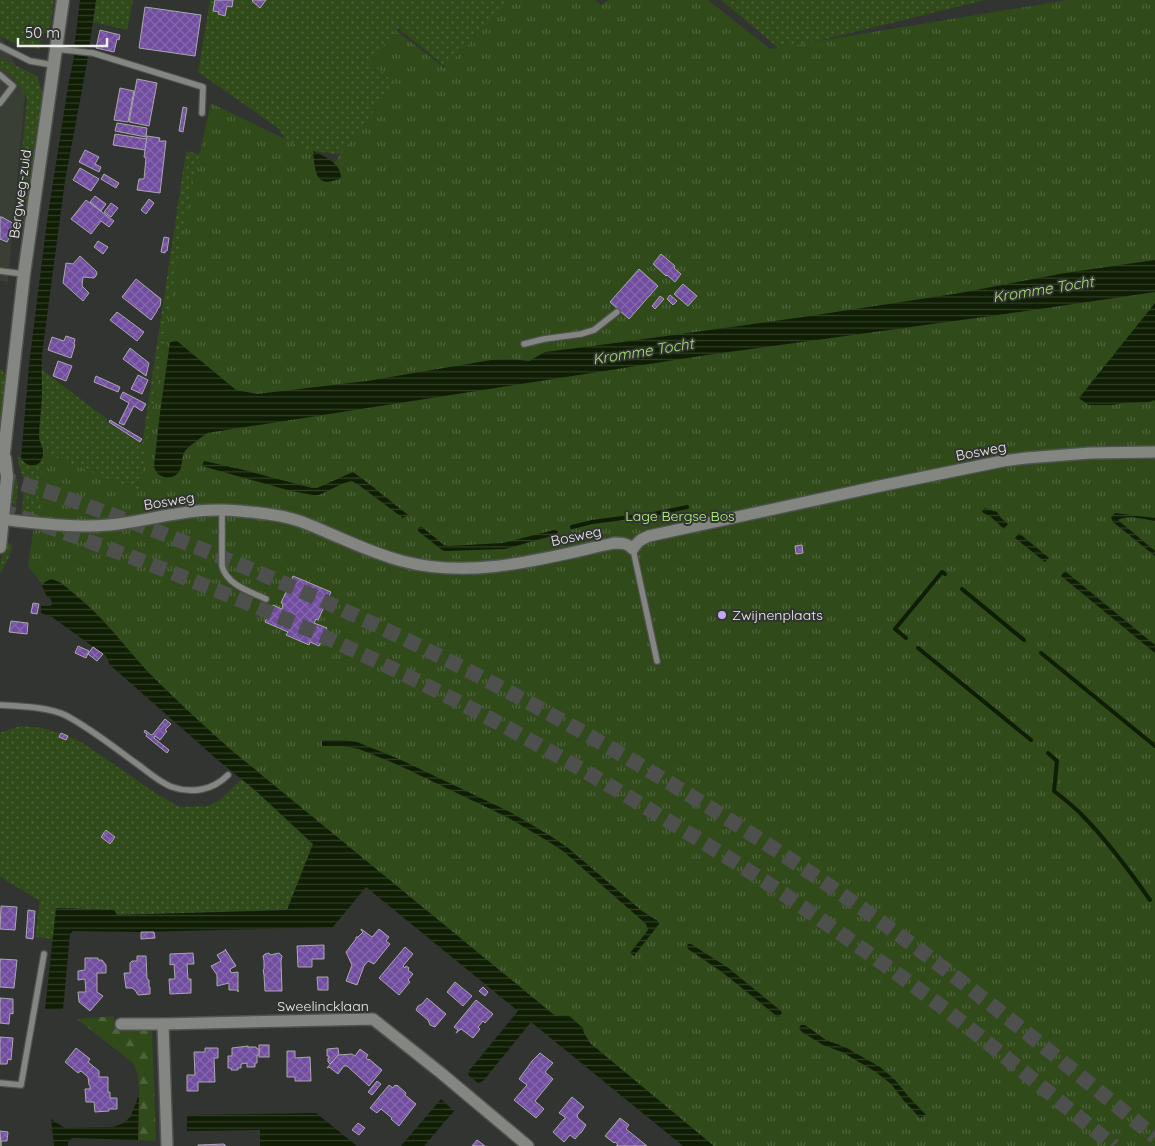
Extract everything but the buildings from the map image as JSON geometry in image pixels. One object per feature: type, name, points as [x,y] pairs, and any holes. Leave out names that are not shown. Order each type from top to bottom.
[{"type":"street","name":"Bergweg-zuid","points":[[0,467],[4,452],[24,274],[63,0]]},
{"type":"street","name":"Bergweg-zuid","points":[[0,547],[7,477],[4,452]]},
{"type":"street","name":"Bosweg","points":[[2,519],[77,526],[110,525],[201,511],[222,510],[269,514],[296,519],[380,555],[404,562],[433,567],[467,569],[521,563],[614,543],[622,543],[633,549],[636,543],[649,536],[1003,461],[1090,453],[1155,452]]},
{"type":"street","name":"Sweelincklaan","points":[[120,1024],[373,1019],[528,1146]]},
{"type":"street","points":[[163,1024],[167,1146]]},
{"type":"lane","points":[[0,46],[30,61],[53,65]]},
{"type":"lane","points":[[56,48],[93,53],[202,86],[202,112]]},
{"type":"lane","points":[[0,75],[13,86],[0,103]]},
{"type":"lane","points":[[0,271],[24,274]]},
{"type":"lane","points":[[524,344],[594,330],[616,312]]},
{"type":"lane","points":[[222,510],[223,572],[240,587],[266,599]]},
{"type":"lane","points":[[633,549],[657,661]]},
{"type":"lane","points":[[0,705],[38,708],[66,715],[152,775],[171,786],[186,790],[198,790],[212,787],[228,775]]},
{"type":"lane","points":[[0,1083],[21,1085],[44,954]]},
{"type":"shaded area","points":[[0,35],[26,84],[8,282],[0,281]]},
{"type":"green space","points":[[0,0],[54,0],[50,30],[41,35],[40,49],[19,44],[0,36]]},
{"type":"green space","points":[[96,0],[133,0],[127,30],[93,22]]},
{"type":"green space","points":[[210,0],[517,0],[455,75],[398,28],[391,42],[400,85],[344,155],[313,151],[313,183],[278,128],[198,72]]},
{"type":"green space","name":"Lage Bergse Bos","points":[[513,0],[595,0],[601,5],[608,0],[708,0],[770,49],[1067,0],[1155,0],[1155,1146],[707,1146],[77,627],[28,566],[45,453],[139,491],[184,222],[211,103],[334,163],[395,83],[371,63],[395,30],[445,68]]},
{"type":"green space","points":[[721,0],[985,0],[781,50]]},
{"type":"green space","points":[[0,58],[37,76],[43,94],[23,227],[15,220],[27,98],[14,78],[0,67]]},
{"type":"green space","points":[[186,151],[202,156],[202,466],[68,521],[24,515],[22,513],[24,481],[18,457],[21,458],[43,450],[39,437],[42,393],[41,369],[107,419],[107,422],[142,444]]},
{"type":"green space","points":[[0,369],[6,377],[0,427]]},
{"type":"green space","points":[[12,467],[18,484],[16,508],[10,498]]},
{"type":"green space","points":[[5,542],[12,545],[8,560],[0,574],[0,564]]},
{"type":"green space","points":[[21,726],[42,728],[66,735],[83,743],[157,794],[180,807],[207,806],[218,801],[242,779],[313,844],[287,910],[117,915],[114,910],[57,908],[53,939],[35,937],[40,901],[0,877],[0,734],[1,732]]},
{"type":"green space","points":[[114,1016],[114,1028],[152,1028],[156,1141],[138,1140],[139,1089],[138,1074],[133,1063],[77,1019]]},
{"type":"water","points":[[80,0],[96,0],[87,63],[65,181],[42,354],[42,398],[39,436],[43,455],[40,462],[34,466],[27,464],[21,458],[29,365],[47,221],[74,57]]},
{"type":"water","points":[[313,151],[335,164],[341,178],[326,182],[321,180],[316,171]]},
{"type":"water","name":"Kromme Tocht","points":[[1155,260],[1155,292],[707,355],[207,433],[185,451],[180,470],[174,476],[165,477],[158,474],[154,466],[170,342],[177,341],[236,390],[257,394],[367,381],[491,360],[529,361],[545,352],[803,317],[960,293],[1065,273]]},
{"type":"water","points":[[1155,303],[1155,400],[1113,405],[1088,405],[1079,398]]},
{"type":"water","points":[[204,461],[312,488],[317,488],[353,472],[408,515],[403,518],[352,481],[319,495],[313,495],[291,491],[202,466]]},
{"type":"water","points":[[984,508],[997,512],[1008,524],[1004,529],[991,517],[982,512]]},
{"type":"water","points":[[1115,513],[1155,518],[1155,521],[1131,517],[1118,520],[1155,551],[1155,556],[1113,522],[1111,517]]},
{"type":"water","points":[[420,527],[448,546],[503,543],[554,530],[558,531],[555,535],[505,549],[445,551],[418,531]]},
{"type":"water","points":[[1019,533],[1049,558],[1045,562],[1015,538]]},
{"type":"water","points":[[1065,571],[1155,645],[1155,653],[1061,576]]},
{"type":"water","points":[[51,579],[63,585],[94,611],[149,673],[230,749],[553,1014],[556,1016],[568,1015],[583,1028],[590,1043],[714,1146],[683,1146],[531,1022],[484,1080],[478,1083],[469,1076],[468,1072],[518,1011],[366,887],[333,927],[142,932],[73,931],[70,934],[63,1010],[45,1009],[56,908],[114,910],[117,915],[287,910],[313,844],[256,791],[110,665],[106,656],[52,617],[41,613],[41,606],[52,605],[51,599],[47,597],[42,586]]},
{"type":"water","points":[[322,740],[357,742],[399,759],[510,812],[567,847],[642,911],[658,921],[659,924],[634,956],[630,953],[648,930],[646,924],[563,851],[507,817],[396,764],[359,749],[343,746],[322,746]]},
{"type":"water","points":[[688,944],[691,944],[727,967],[782,1013],[778,1017],[722,972],[688,949]]},
{"type":"water","points":[[801,1025],[805,1025],[826,1040],[845,1047],[880,1067],[895,1080],[926,1115],[920,1118],[891,1084],[876,1072],[802,1032],[799,1028]]},
{"type":"water","points":[[139,1094],[138,1140],[72,1138],[68,1142],[68,1146],[54,1146],[51,1119],[65,1128],[113,1127],[124,1123],[131,1116]]},
{"type":"water","points":[[441,1099],[454,1111],[424,1146],[401,1146]]},
{"type":"water","points":[[316,1113],[357,1146],[260,1146],[260,1130],[187,1131],[187,1115]]},
{"type":"waterway","points":[[572,527],[687,507]]},
{"type":"waterway","points":[[906,638],[895,629],[942,572],[945,574]]},
{"type":"waterway","points":[[962,589],[1024,640]]},
{"type":"waterway","points":[[918,648],[1031,740]]},
{"type":"waterway","points":[[1041,653],[1155,746]]},
{"type":"waterway","points":[[1048,753],[1057,761],[1054,791],[1078,811],[1100,834],[1150,900]]},
{"type":"tunnel","points":[[0,479],[21,483],[121,518],[290,586],[447,660],[600,742],[748,832],[820,879],[891,929],[992,1005],[1155,1137]]},
{"type":"tunnel","points":[[0,510],[153,565],[289,621],[454,699],[560,757],[730,859],[853,942],[950,1013],[1114,1146]]},
{"type":"place","name":"Zwijnenplaats","points":[[722,615]]}]
